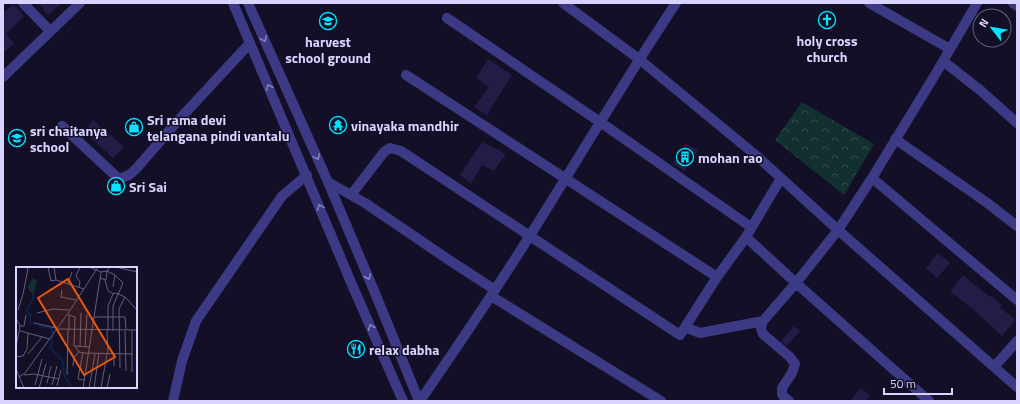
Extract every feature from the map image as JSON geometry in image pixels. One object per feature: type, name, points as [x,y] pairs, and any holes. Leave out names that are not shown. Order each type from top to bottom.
[{"type":"street","points":[[24,3],[50,31]]},
{"type":"street","points":[[3,77],[80,3]]},
{"type":"street","points":[[233,3],[356,295],[403,401]]},
{"type":"street","points":[[248,3],[376,293],[420,401]]},
{"type":"street","points":[[563,3],[639,59],[758,157],[838,230],[1017,387]]},
{"type":"street","points":[[420,401],[530,236],[639,59],[676,3]]},
{"type":"street","points":[[869,3],[950,49]]},
{"type":"street","points":[[789,401],[782,394],[782,388],[795,364],[790,357],[763,334],[761,327],[764,321],[838,230],[872,178],[977,3]]},
{"type":"street","points":[[1012,3],[1017,6]]},
{"type":"street","points":[[447,18],[600,122],[751,228]]},
{"type":"street","points":[[62,126],[119,178],[129,176],[250,43]]},
{"type":"street","points":[[943,61],[980,90],[1017,123]]},
{"type":"street","points":[[406,74],[717,277]]},
{"type":"street","points":[[895,139],[986,202],[1017,226]]},
{"type":"street","points":[[350,195],[384,152],[390,148],[401,152],[680,335],[717,277],[746,237],[781,178]]},
{"type":"street","points":[[173,401],[182,361],[196,321],[282,196],[307,176]]},
{"type":"street","points":[[872,178],[1017,300]]},
{"type":"street","points":[[328,182],[366,203],[449,260],[493,293],[661,401]]},
{"type":"street","points":[[746,237],[929,401]]},
{"type":"street","points":[[685,327],[700,333],[764,321]]},
{"type":"street","points":[[994,367],[1017,341]]},
{"type":"green space","points":[[802,102],[874,144],[844,195],[775,140]]},
{"type":"building","points":[[38,3],[62,3],[48,15]]},
{"type":"building","points":[[14,4],[24,16],[6,34],[14,43],[3,53],[3,13]]},
{"type":"building","points":[[488,59],[512,75],[487,115],[474,107],[489,87],[476,78]]},
{"type":"building","points":[[93,120],[124,147],[113,158],[84,132]]},
{"type":"building","points":[[482,142],[506,154],[494,171],[482,165],[471,184],[460,175]]},
{"type":"building","name":"mohan rao","points":[[685,144],[698,150],[685,171],[673,164]]},
{"type":"building","points":[[938,253],[950,263],[937,278],[926,268]]},
{"type":"building","points":[[963,275],[1002,305],[1000,307],[1015,320],[1002,336],[975,311],[950,291]]},
{"type":"building","points":[[794,326],[800,331],[787,346],[781,341]]},
{"type":"building","points":[[861,388],[870,396],[866,401],[850,401]]},
{"type":"place","name":"holy cross church","points":[[827,20]]},
{"type":"place","name":"harvest school ground","points":[[328,21]]},
{"type":"place","name":"vinayaka mandhir","points":[[338,125]]},
{"type":"place","name":"Sri rama devi telangana pindi vantalu","points":[[134,127]]},
{"type":"place","name":"sri chaitanya school","points":[[17,138]]},
{"type":"place","name":"mohan rao","points":[[685,157]]},
{"type":"place","name":"Sri Sai","points":[[116,186]]},
{"type":"place","name":"relax dabha","points":[[356,349]]}]
